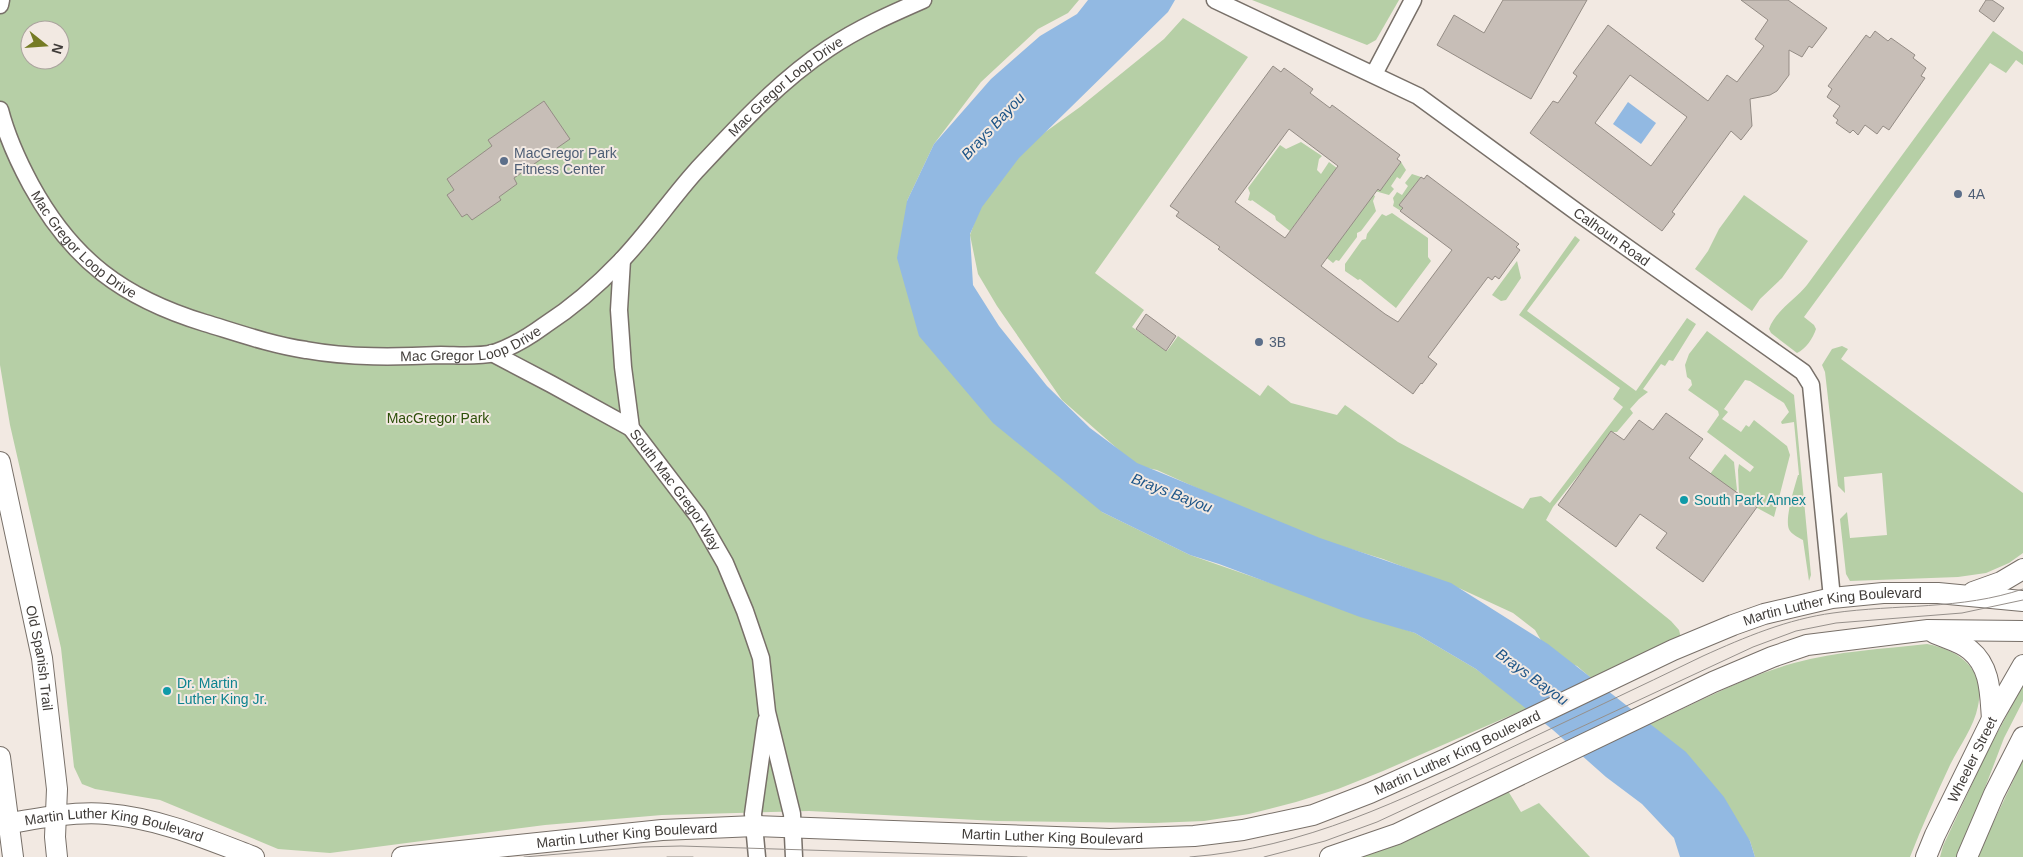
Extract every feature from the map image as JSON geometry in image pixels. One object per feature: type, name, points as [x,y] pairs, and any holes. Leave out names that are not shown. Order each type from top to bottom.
[{"type":"main road","name":"Old Spanish Trail","points":[[0,462],[42,658],[57,789],[54,837],[57,857]]},
{"type":"main road","points":[[1966,595],[2001,582],[2023,569]]},
{"type":"main road","name":"Martin Luther King Boulevard","points":[[402,857],[662,830],[755,826],[1110,839],[1194,836],[1243,830],[1313,815],[1370,793],[1462,752],[1673,650],[1764,614],[1832,598],[1883,593],[1966,595],[2023,601]]},
{"type":"main road","points":[[1928,630],[1969,648],[1983,663],[1988,681],[1992,719]]},
{"type":"main road","points":[[1330,857],[1397,834],[1714,682],[1772,657],[1807,645],[1928,630],[2023,631]]},
{"type":"main road","name":"Wheeler Street","points":[[1926,857],[1992,719],[2023,665]]},
{"type":"main road","points":[[1968,857],[1994,794],[2023,737]]},
{"type":"main road","points":[[0,757],[4,824],[13,857]]},
{"type":"main road","name":"Martin Luther King Boulevard","points":[[4,824],[55,817],[106,814],[161,824],[254,857]]},
{"type":"street","points":[[0,5],[1,0]]},
{"type":"street","name":"Mac Gregor Loop Drive","points":[[0,110],[6,133],[21,168],[57,228],[90,264],[136,295],[164,308],[198,320],[279,345],[308,351],[422,356],[492,354],[516,343],[560,316],[583,298],[622,260],[695,172],[773,92],[828,48],[858,30],[923,0]]},
{"type":"street","name":"Calhoun Road","points":[[1215,0],[1418,96],[1581,215],[1803,372],[1811,384],[1832,598]]},
{"type":"street","points":[[1374,74],[1413,0]]},
{"type":"street","name":"South Mac Gregor Way","points":[[622,260],[619,310],[623,367],[631,428],[693,509],[724,562],[746,611],[761,658],[767,712],[792,814],[794,857]]},
{"type":"street","points":[[492,354],[631,428]]},
{"type":"street","name":"South Mac Gregor Way","points":[[757,857],[753,814],[767,712]]},
{"type":"green space","name":"MacGregor Park","points":[[0,0],[1079,0],[1068,13],[1038,29],[981,82],[934,144],[907,201],[1102,512],[1190,555],[1415,633],[1476,669],[1528,708],[1338,789],[1249,814],[1204,821],[1154,823],[996,821],[809,811],[662,815],[545,825],[330,853],[278,849],[160,800],[95,789],[82,784],[74,767],[61,648],[10,425],[0,365]]},
{"type":"green space","points":[[1252,0],[1399,0],[1376,40],[1367,45]]},
{"type":"green space","points":[[1183,18],[1248,57],[1095,273],[1144,310],[1132,327],[1167,351],[1178,336],[1260,396],[1268,385],[1291,403],[1337,415],[1345,405],[1398,442],[1523,509],[1530,498],[1541,496],[1550,503],[1623,407],[1613,399],[1620,388],[1519,315],[1575,236],[1580,240],[1527,311],[1636,391],[1687,318],[1696,324],[1673,361],[1669,360],[1665,366],[1661,364],[1643,389],[1648,392],[1630,409],[1633,413],[1617,432],[1613,432],[1553,507],[1546,520],[1671,621],[1679,630],[1681,638],[1591,678],[1577,666],[1562,661],[1542,642],[1535,630],[1513,613],[1461,589],[1383,559],[1292,531],[1157,470],[1137,466],[1062,400],[997,306],[978,274],[970,235],[986,190],[1019,151],[1080,107],[1164,39]]},
{"type":"green space","points":[[1993,31],[2023,52],[2023,65],[2016,60],[2006,73],[1990,63],[1804,317],[1816,329],[1809,343],[1797,353],[1771,333],[1769,329],[1772,323],[1780,311],[1807,285]]},
{"type":"green space","points":[[1301,142],[1322,156],[1319,159],[1317,170],[1321,174],[1329,162],[1346,175],[1335,181],[1329,178],[1290,231],[1276,220],[1275,216],[1252,200],[1248,200],[1250,193],[1248,188],[1280,145],[1286,149]]},
{"type":"green space","points":[[1401,162],[1406,170],[1400,179],[1397,177],[1391,186],[1394,189],[1389,195],[1375,191],[1377,188],[1380,190]]},
{"type":"green space","points":[[1412,174],[1421,177],[1400,205],[1403,208],[1401,211],[1393,206],[1393,198],[1397,192],[1402,195],[1408,186],[1405,183]]},
{"type":"green space","points":[[1363,187],[1375,196],[1373,201],[1376,211],[1361,231],[1357,233],[1357,237],[1339,261],[1336,260],[1333,263],[1318,251]]},
{"type":"green space","points":[[1744,195],[1808,241],[1782,278],[1760,299],[1752,311],[1695,269],[1708,251],[1719,229]]},
{"type":"green space","points":[[1392,213],[1428,238],[1428,257],[1431,261],[1396,308],[1360,279],[1358,280],[1345,271],[1345,264],[1362,240],[1366,239],[1367,234],[1382,214],[1386,216]]},
{"type":"green space","points":[[1517,261],[1521,278],[1506,300],[1501,301],[1492,295]]},
{"type":"green space","points":[[1707,331],[1794,395],[1811,575],[1809,581],[1803,540],[1793,534],[1788,526],[1790,504],[1799,475],[1794,422],[1782,424],[1781,422],[1789,412],[1784,403],[1750,381],[1745,380],[1724,409],[1728,412],[1722,419],[1741,432],[1746,425],[1749,427],[1754,420],[1787,446],[1790,455],[1774,517],[1748,503],[1739,495],[1739,464],[1750,472],[1754,467],[1707,432],[1719,415],[1718,411],[1688,390],[1692,385],[1691,380],[1687,377],[1685,365],[1689,354]]},
{"type":"green space","points":[[1842,346],[1848,349],[1841,359],[2023,493],[2023,553],[2009,563],[1986,573],[1958,577],[1850,581],[1846,574],[1840,519],[1847,512],[1850,538],[1887,535],[1882,473],[1844,477],[1845,493],[1838,486],[1825,372],[1822,365],[1832,349]]},
{"type":"green space","points":[[1725,454],[1734,462],[1737,490],[1735,492],[1710,474]]},
{"type":"green space","points":[[1927,644],[1950,651],[1968,663],[1978,682],[1978,706],[1973,722],[1950,765],[1910,857],[1755,857],[1750,841],[1650,724],[1757,675],[1794,663],[1843,653]]},
{"type":"green space","points":[[2023,685],[2023,701],[2004,738],[1957,857],[1940,857],[1943,846],[1988,750]]},
{"type":"green space","points":[[2023,760],[2023,857],[1977,857]]},
{"type":"green space","points":[[1508,791],[1521,812],[1539,803],[1590,857],[1357,857]]},
{"type":"water","name":"Brays Bayou","points":[[1088,0],[1175,0],[1168,12],[1019,158],[982,207],[970,234],[973,285],[999,326],[1047,386],[1090,428],[1137,463],[1320,538],[1451,583],[1548,644],[1686,752],[1724,797],[1750,841],[1755,857],[1680,857],[1674,838],[1642,804],[1606,777],[1553,730],[1476,669],[1415,633],[1360,617],[1190,555],[1102,512],[993,423],[919,336],[897,258],[907,201],[934,144],[991,79],[1040,36],[1077,14]]},
{"type":"water","points":[[1628,102],[1656,123],[1641,144],[1613,124]]},
{"type":"building","points":[[1503,0],[1587,0],[1531,99],[1437,45],[1454,15],[1484,33]]},
{"type":"building","points":[[1741,0],[1788,0],[1827,28],[1812,48],[1809,46],[1802,57],[1789,50],[1789,75],[1777,91],[1770,95],[1750,99],[1752,126],[1741,140],[1731,131],[1672,212],[1675,214],[1662,231],[1530,133],[1553,101],[1558,103],[1577,76],[1573,73],[1608,25],[1708,101],[1727,75],[1737,82],[1764,46],[1755,39],[1768,20]],"holes":[[[1630,75],[1687,117],[1651,166],[1595,123]]]},
{"type":"building","points":[[1986,0],[1992,0],[2004,8],[1994,22],[1979,11]]},
{"type":"building","points":[[1875,31],[1888,41],[1891,38],[1915,55],[1913,58],[1926,68],[1921,76],[1925,78],[1889,130],[1883,126],[1877,134],[1865,125],[1858,135],[1853,130],[1850,133],[1836,123],[1838,120],[1833,116],[1840,106],[1827,97],[1832,89],[1828,86],[1866,35],[1870,38]]},
{"type":"building","points":[[1273,66],[1281,72],[1284,68],[1313,89],[1310,93],[1330,108],[1332,105],[1400,155],[1397,159],[1401,162],[1380,191],[1378,189],[1321,266],[1385,314],[1398,322],[1452,250],[1400,211],[1403,208],[1399,205],[1421,177],[1424,179],[1427,175],[1519,244],[1516,247],[1520,250],[1499,279],[1495,276],[1492,280],[1488,277],[1428,357],[1437,364],[1413,394],[1218,249],[1220,247],[1176,216],[1179,212],[1170,206]],"holes":[[[1289,129],[1338,166],[1285,238],[1235,202]]]},
{"type":"building","name":"MacGregor Park Fitness Center","points":[[544,101],[570,139],[514,178],[517,184],[499,197],[501,200],[472,220],[467,214],[462,217],[447,195],[454,190],[447,179],[492,146],[488,140]]},
{"type":"building","points":[[1146,314],[1176,336],[1166,351],[1136,329]]},
{"type":"building","name":"South Park Annex","points":[[1666,413],[1703,439],[1689,458],[1757,507],[1703,582],[1656,548],[1667,533],[1640,514],[1616,547],[1558,505],[1611,431],[1624,440],[1639,420],[1653,430]]},
{"type":"tram line","points":[[1190,857],[1232,852],[1273,844],[1352,819],[1428,787],[1703,656],[1783,624],[1816,616],[1857,610],[1976,600],[2000,596],[2023,589]]},
{"type":"tram line","points":[[1264,857],[1325,841],[1377,822],[1753,647],[1796,631],[1836,623],[1962,613],[2023,600]]},
{"type":"tram line","points":[[524,857],[641,847],[681,846],[1027,857]]},
{"type":"tram line","points":[[667,857],[693,857]]},
{"type":"place","name":"MacGregor Park Fitness Center","points":[[504,161]]},
{"type":"place","name":"4A","points":[[1958,194]]},
{"type":"place","name":"3B","points":[[1259,342]]},
{"type":"place","name":"South Park Annex","points":[[1684,500]]},
{"type":"place","name":"Dr. Martin Luther King Jr.","points":[[167,691]]}]
